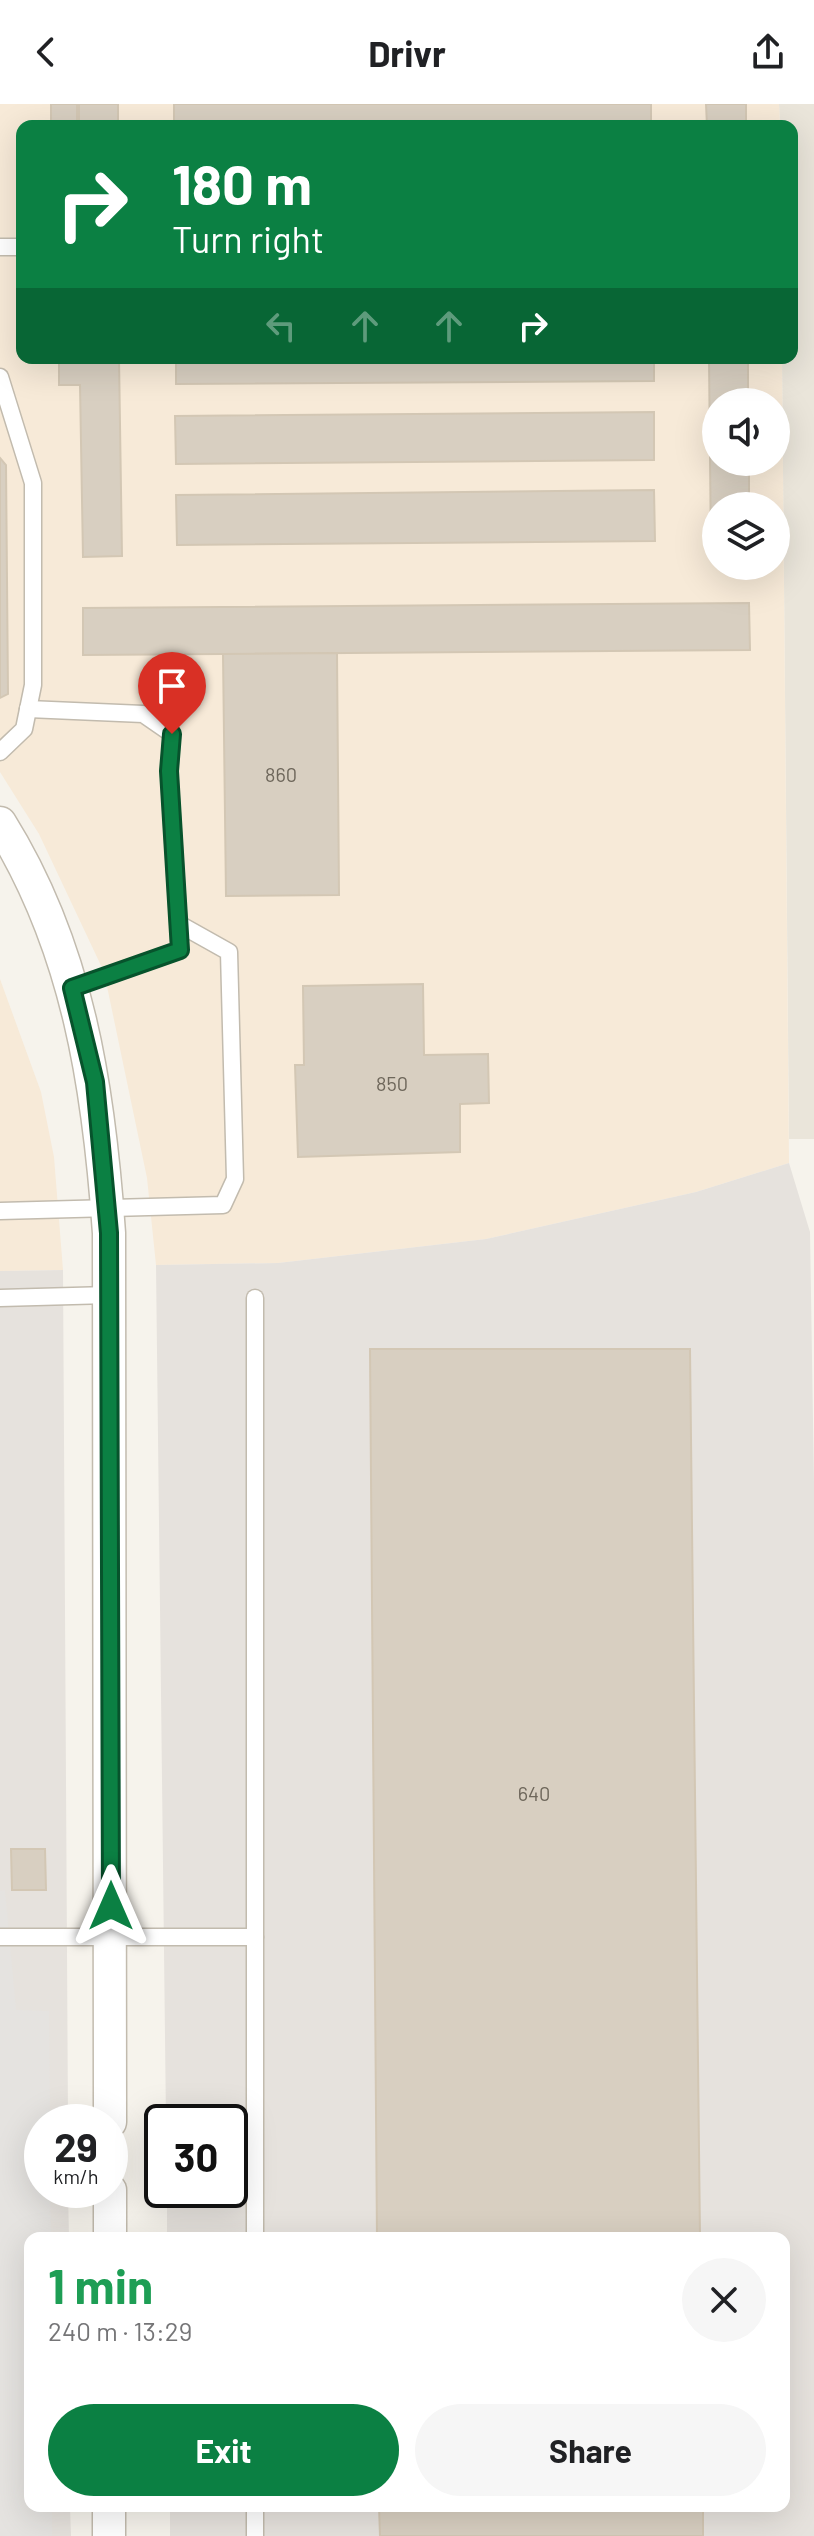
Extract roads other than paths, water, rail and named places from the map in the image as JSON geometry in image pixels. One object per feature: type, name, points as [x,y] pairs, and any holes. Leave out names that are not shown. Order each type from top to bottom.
[{"type":"street","points":[[0,823],[41,898],[72,988],[95,1082],[108,1208],[110,2104]]},
{"type":"street","points":[[110,2208],[110,2232]]},
{"type":"street","points":[[109,2512],[109,2536]]},
{"type":"lane","points":[[0,377],[33,483],[33,685],[24,729],[0,752]]},
{"type":"lane","points":[[28,709],[143,714],[172,734],[169,771],[180,950],[72,988]]},
{"type":"lane","points":[[0,1211],[223,1205],[235,1179],[229,952],[179,924]]},
{"type":"lane","points":[[0,1298],[109,1295]]},
{"type":"lane","points":[[255,1298],[255,2232]]},
{"type":"lane","points":[[0,1937],[255,1937]]},
{"type":"lane","points":[[255,2512],[255,2536]]}]
